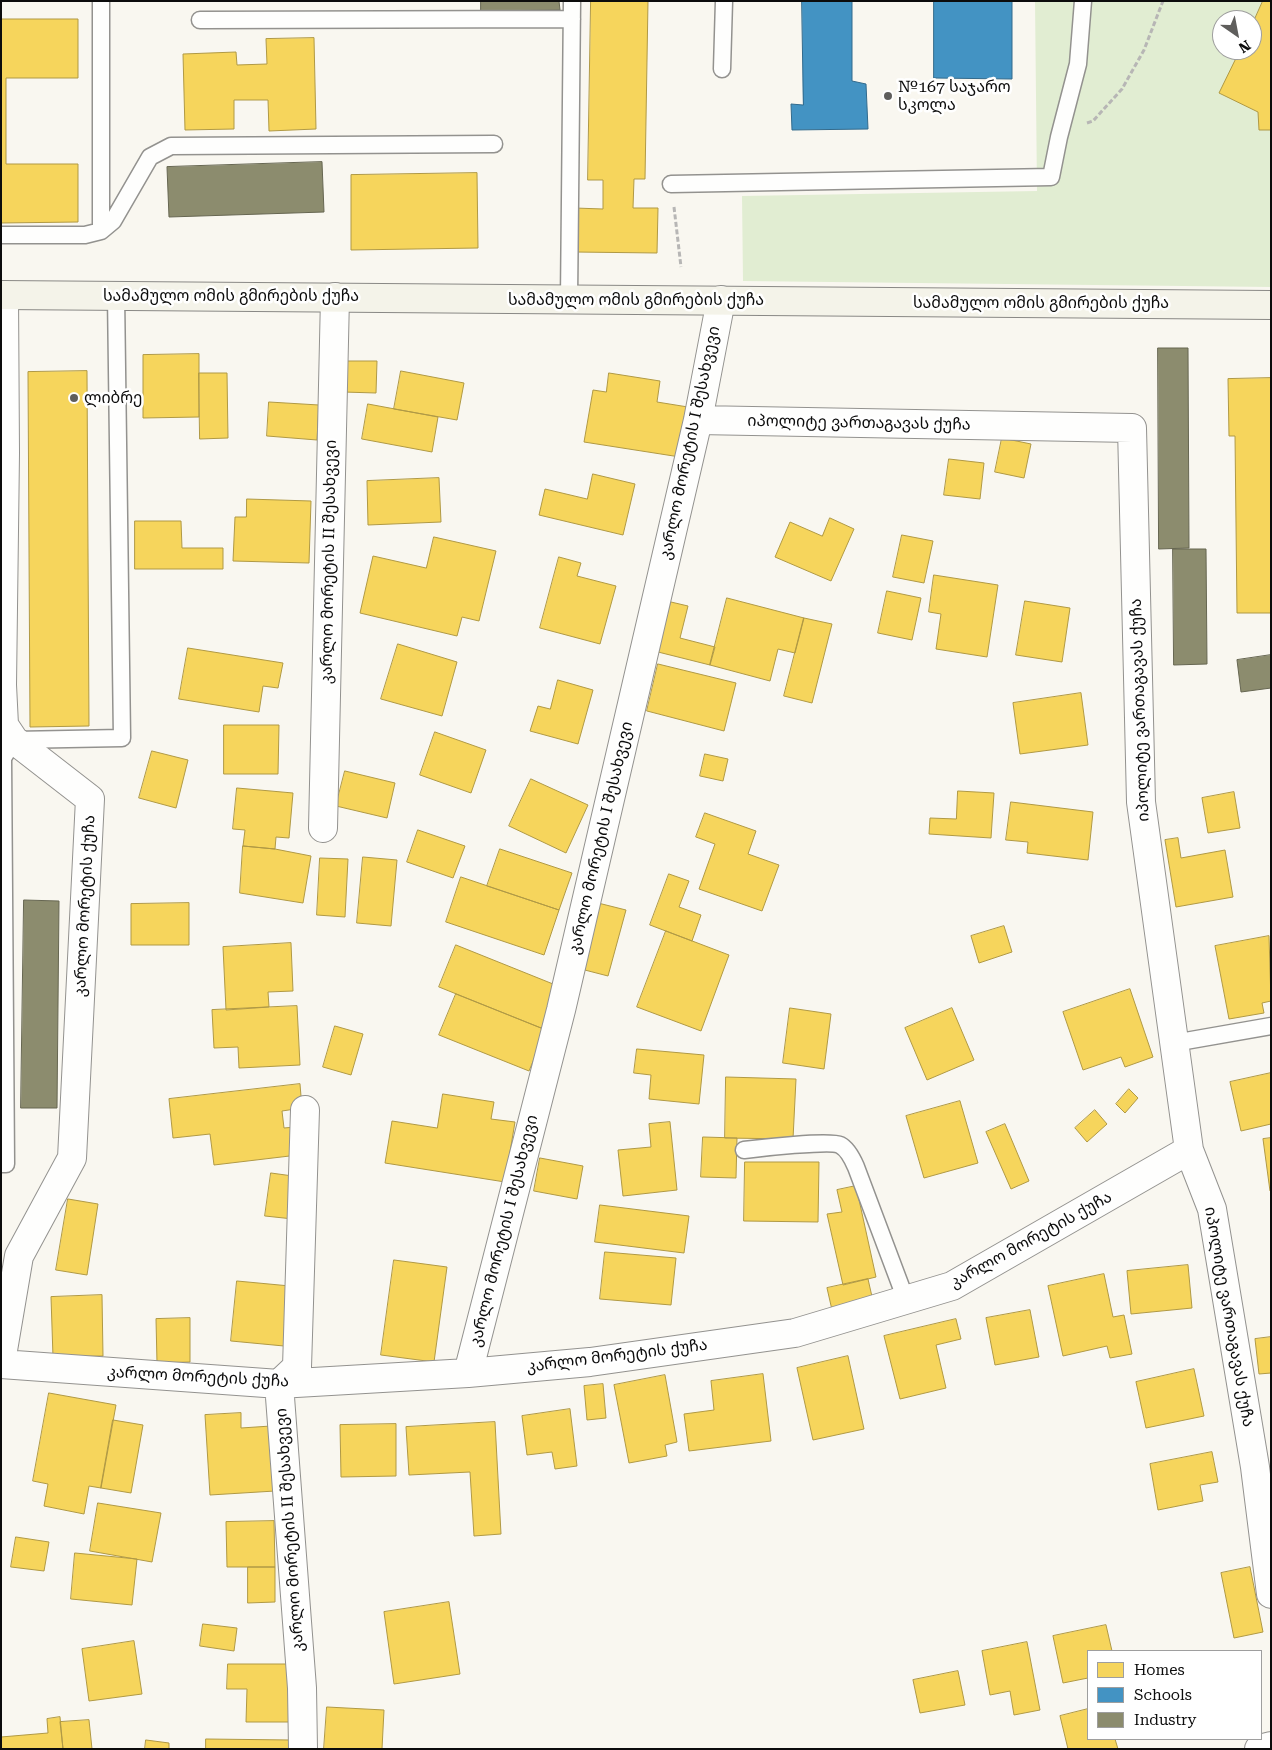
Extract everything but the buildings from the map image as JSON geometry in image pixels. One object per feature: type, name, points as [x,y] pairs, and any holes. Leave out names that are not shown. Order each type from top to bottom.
[{"type":"street","name":"სამამულო ომის გმირების ქუჩა","points":[[3,295],[1271,305]]},
{"type":"street","name":"კარლო მორეტის ქუჩა","points":[[3,295],[1,685],[4,725],[14,740],[90,799],[72,1158],[19,1256],[1,1363],[279,1384],[468,1373],[590,1362],[795,1333],[952,1286],[1189,1150]]},
{"type":"street","name":"კარლო მორეტის II შესახვევი","points":[[323,828],[335,297]]},
{"type":"street","name":"კარლო მორეტის I შესახვევი","points":[[468,1373],[561,1010],[698,420],[721,300]]},
{"type":"street","name":"იპოლიტე ვართაგავას ქუჩა","points":[[698,420],[1132,428],[1141,802],[1189,1150],[1212,1209],[1263,1465],[1271,1594]]},
{"type":"street","name":"კარლო მორეტის II შესახვევი","points":[[303,1749],[302,1688],[279,1384],[297,1367],[305,1110]]},
{"type":"street","points":[[1259,1749],[1271,1746]]},
{"type":"lane","points":[[101,1],[101,231]]},
{"type":"lane","points":[[568,299],[572,1]]},
{"type":"lane","points":[[722,69],[724,1]]},
{"type":"lane","points":[[671,184],[1051,177],[1059,137],[1078,64],[1083,1]]},
{"type":"lane","points":[[200,20],[572,19]]},
{"type":"lane","points":[[1,236],[84,234],[101,231],[113,221],[150,157],[171,146],[494,144]]},
{"type":"lane","points":[[1,1164],[6,1164],[3,758],[14,740],[122,738],[116,295]]},
{"type":"lane","points":[[1174,1043],[1271,1026]]},
{"type":"lane","points":[[744,1150],[824,1144],[840,1145],[850,1154],[906,1300]]},
{"type":"path","points":[[1059,137],[1093,121],[1122,89],[1144,50],[1163,1]]},
{"type":"path","points":[[671,184],[681,267]]},
{"type":"green space","points":[[1035,1],[1271,1],[1271,287],[743,281],[742,196],[1037,191]]},
{"type":"place","name":"№167 საჯარო სკოლა","points":[[888,96]]},
{"type":"place","name":"ლიბრე","points":[[74,398]]}]
